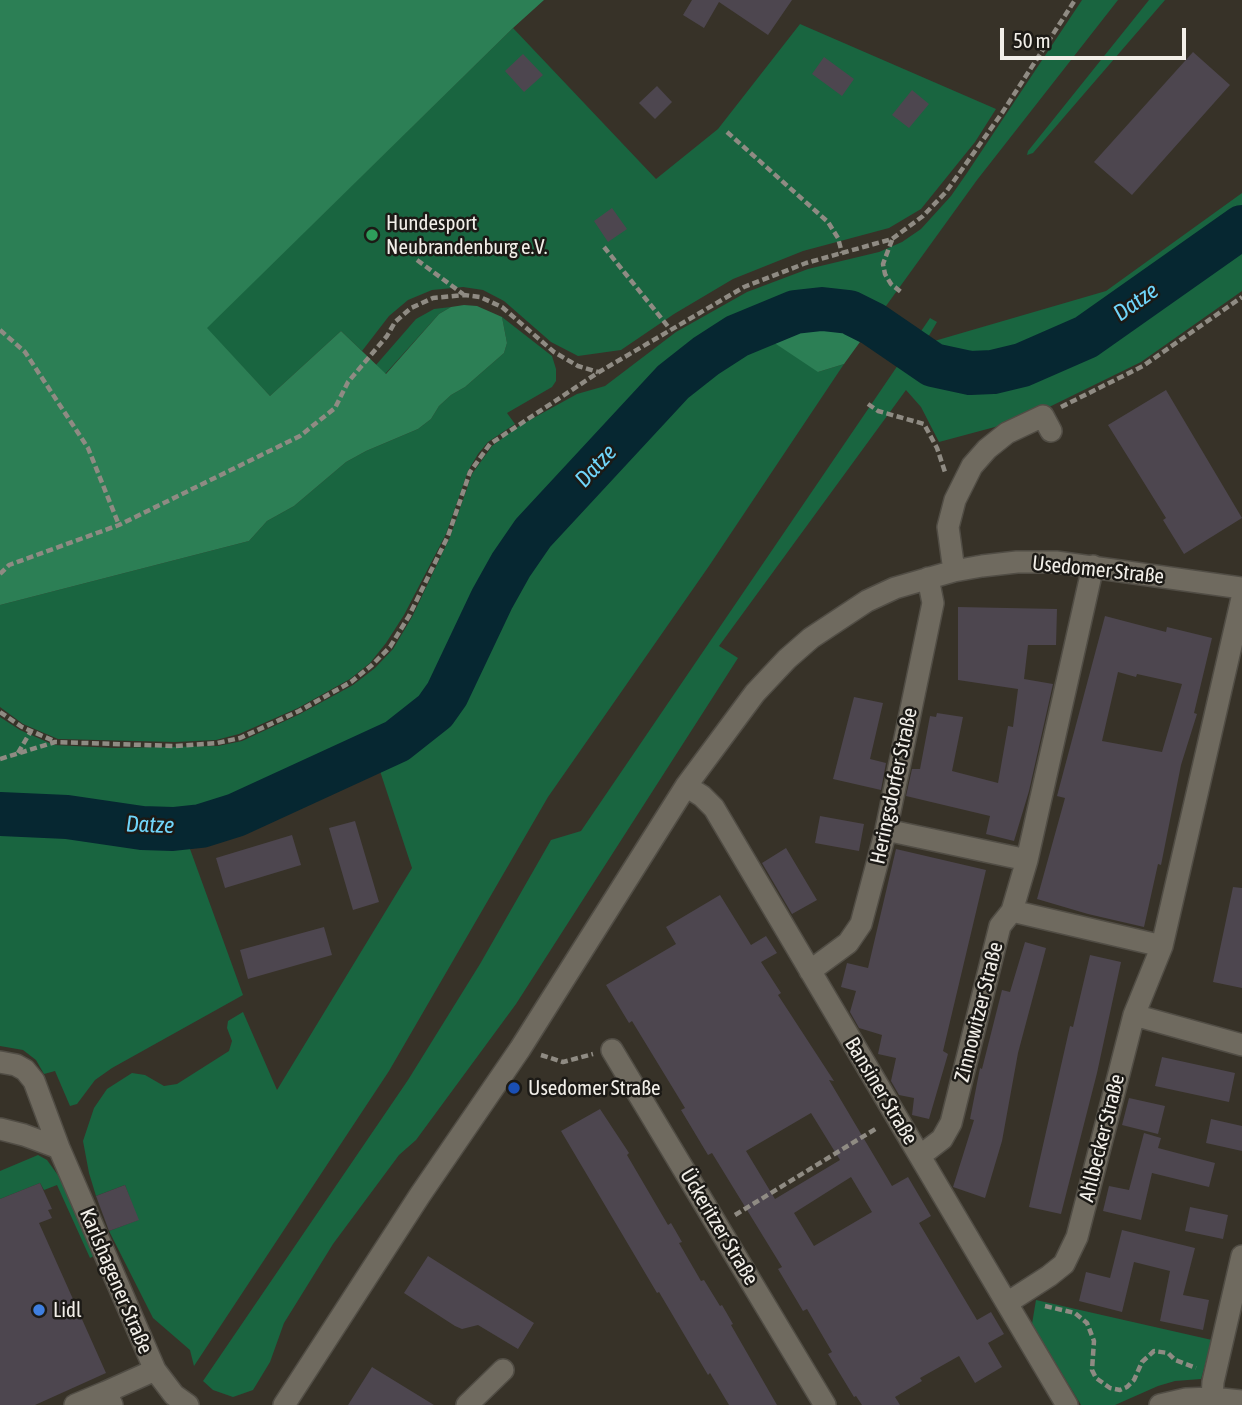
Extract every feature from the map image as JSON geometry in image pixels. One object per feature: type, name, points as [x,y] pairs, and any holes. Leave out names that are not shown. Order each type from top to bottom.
[{"type":"street","points":[[954,571],[948,527],[955,500],[972,466],[1007,433],[1047,423]]},
{"type":"street","name":"Usedomer Straße","points":[[284,1405],[420,1195],[520,1049],[686,786],[755,692],[810,638],[867,601],[895,588],[954,571],[1017,562],[1093,566],[1242,588]]},
{"type":"street","name":"Zinnowitzer Straße","points":[[920,1156],[942,1139],[951,1122],[1000,926],[1012,911],[1027,860],[1093,566]]},
{"type":"street","name":"Heringsdorfer Straße","points":[[810,971],[848,943],[861,924],[886,830],[933,603],[928,578]]},
{"type":"street","name":"Ahlbecker Straße","points":[[1016,1298],[1064,1264],[1077,1237],[1134,1015],[1162,946],[1242,598]]},
{"type":"street","name":"Bansiner Straße","points":[[686,786],[714,808],[920,1156],[1016,1298],[1067,1405]]},
{"type":"street","points":[[886,830],[1027,860]]},
{"type":"street","points":[[1012,911],[1162,946]]},
{"type":"street","points":[[1134,1015],[1242,1045]]},
{"type":"street","name":"Ückeritzer Straße","points":[[612,1050],[825,1405]]},
{"type":"street","name":"Karlshagener Straße","points":[[0,1062],[25,1070],[34,1082],[59,1148],[155,1370],[173,1395],[188,1405]]},
{"type":"street","points":[[0,1129],[59,1148]]},
{"type":"street","points":[[1212,1398],[1215,1373],[1242,1256]]},
{"type":"street","points":[[75,1405],[109,1398],[155,1370]]},
{"type":"street","points":[[467,1405],[503,1370]]},
{"type":"street","points":[[1160,1405],[1186,1399],[1242,1401]]},
{"type":"path","points":[[0,759],[55,742],[176,746],[217,743],[240,738],[299,711],[351,682],[390,647],[448,536],[470,472],[490,444],[599,372],[744,286],[806,263],[892,239],[923,216],[946,192],[1002,113],[1075,0]]},
{"type":"path","points":[[727,132],[828,222],[838,238],[842,253]]},
{"type":"path","points":[[892,239],[883,264],[891,284],[901,292]]},
{"type":"path","points":[[604,247],[670,329]]},
{"type":"path","points":[[417,260],[464,295]]},
{"type":"path","points":[[0,574],[9,565],[119,525],[300,436],[335,408],[348,382],[395,323],[411,308],[433,298],[464,295],[480,297],[502,307],[554,352],[578,366],[599,372]]},
{"type":"path","points":[[1047,423],[1143,366],[1242,297]]},
{"type":"path","points":[[0,330],[25,352],[88,448],[119,525]]},
{"type":"path","points":[[868,404],[878,411],[924,424],[937,449],[955,500]]},
{"type":"path","points":[[0,712],[55,742]]},
{"type":"path","points":[[17,754],[31,731]]},
{"type":"path","points":[[520,1049],[563,1062],[612,1050]]},
{"type":"path","points":[[718,1226],[896,1117]]},
{"type":"path","points":[[1016,1298],[1074,1313],[1087,1323],[1094,1341],[1092,1370],[1096,1378],[1110,1388],[1120,1390],[1127,1387],[1134,1380],[1142,1362],[1154,1351],[1168,1353],[1183,1364],[1215,1373]]},
{"type":"green space","points":[[0,0],[544,0],[207,328],[270,396],[341,331],[386,374],[439,314],[451,307],[477,306],[502,317],[507,343],[504,353],[465,387],[451,395],[439,406],[431,419],[418,429],[346,462],[294,506],[267,521],[249,541],[0,605]]},
{"type":"green space","points":[[1082,0],[1118,0],[977,180],[873,324],[849,312],[818,372],[844,364],[709,566],[548,797],[389,1071],[194,1366],[190,1350],[153,1318],[109,1231],[138,1220],[125,1185],[96,1196],[83,1141],[94,1108],[107,1089],[132,1073],[145,1075],[164,1086],[177,1084],[229,1051],[232,1041],[227,1028],[228,1021],[243,1012],[277,1090],[412,868],[380,771],[190,849],[243,995],[112,1068],[95,1080],[77,1104],[70,1106],[55,1071],[44,1074],[36,1060],[23,1050],[0,1046],[0,717],[20,730],[54,745],[115,748],[218,746],[242,741],[353,685],[393,649],[412,617],[450,537],[472,474],[492,446],[519,426],[577,394],[605,386],[676,332],[747,292],[808,269],[879,252],[902,242],[921,229],[951,196]]},
{"type":"green space","points":[[1149,0],[1165,0],[1033,153],[1027,155],[1028,151]]},
{"type":"green space","points":[[800,24],[996,109],[975,142],[921,209],[889,228],[803,251],[733,279],[621,350],[578,356],[551,342],[504,301],[483,290],[463,287],[432,290],[408,300],[389,316],[362,351],[341,331],[270,396],[206,328],[513,28],[656,179],[718,129]]},
{"type":"green space","points":[[1242,193],[1242,291],[1141,362],[1041,411],[1006,424],[939,442],[921,407],[906,390],[719,646],[738,658],[516,1004],[416,1140],[399,1155],[333,1244],[284,1323],[270,1362],[253,1390],[233,1397],[213,1390],[203,1381],[408,1080],[480,964],[551,840],[581,831],[930,318],[937,322],[924,344],[1106,291]]},
{"type":"green space","points":[[451,307],[439,314],[385,374],[376,365],[416,319],[434,309]]},
{"type":"green space","points":[[822,309],[849,312],[873,324],[844,364],[818,372],[770,340],[768,322],[795,312]]},
{"type":"green space","points":[[502,317],[552,356],[556,381],[552,387],[507,413],[515,424],[488,442],[478,454],[468,471],[446,534],[404,615],[370,663],[350,679],[298,708],[239,734],[216,740],[175,742],[58,739],[23,724],[0,707],[0,605],[249,541],[267,521],[294,506],[346,462],[418,429],[431,419],[439,406],[451,395],[465,387],[504,353],[507,343]]},
{"type":"green space","points":[[38,1155],[47,1160],[60,1178],[94,1256],[90,1258],[57,1185],[44,1190],[40,1183],[0,1199],[0,1171]]},
{"type":"green space","points":[[1036,1300],[1212,1340],[1201,1379],[1175,1381],[1158,1386],[1115,1405],[1081,1405],[1032,1324]]},
{"type":"building","points":[[692,0],[792,0],[768,35],[719,2],[704,28],[683,15]]},
{"type":"building","points":[[1193,52],[1230,85],[1132,195],[1094,162]]},
{"type":"building","points":[[523,54],[543,75],[524,92],[505,71]]},
{"type":"building","points":[[824,57],[854,79],[842,96],[812,74]]},
{"type":"building","points":[[657,86],[672,102],[655,119],[639,103]]},
{"type":"building","points":[[912,90],[929,104],[909,128],[892,115]]},
{"type":"building","points":[[612,208],[627,229],[608,242],[594,221]]},
{"type":"building","points":[[1166,390],[1242,518],[1184,554],[1163,520],[1166,518],[1108,425]]},
{"type":"building","points":[[958,607],[1057,609],[1056,645],[1028,645],[1024,679],[1053,684],[1029,791],[1014,841],[986,834],[990,816],[906,796],[912,769],[920,769],[930,716],[936,717],[937,713],[963,717],[952,771],[998,783],[1008,726],[1013,727],[1018,689],[958,680]]},
{"type":"building","points":[[1105,616],[1166,632],[1167,627],[1212,638],[1194,713],[1197,714],[1181,765],[1161,865],[1158,864],[1144,927],[1037,899],[1065,798],[1057,796]],"holes":[[[1118,672],[1136,677],[1137,674],[1182,684],[1162,752],[1102,741]]]},
{"type":"building","points":[[854,697],[883,703],[870,759],[886,763],[881,790],[833,779]]},
{"type":"building","points":[[820,816],[864,824],[859,851],[815,843]]},
{"type":"building","points":[[355,821],[379,902],[353,910],[329,828]]},
{"type":"building","points":[[292,835],[301,865],[225,888],[216,858]]},
{"type":"building","points":[[786,848],[817,900],[792,914],[762,863]]},
{"type":"building","points":[[896,849],[986,870],[943,1051],[948,1054],[929,1119],[912,1115],[914,1098],[899,1095],[891,1081],[896,1058],[878,1054],[882,1035],[859,1028],[850,1012],[856,991],[841,987],[847,963],[868,968]]},
{"type":"building","points":[[1233,887],[1242,888],[1242,988],[1213,982]]},
{"type":"building","points":[[720,895],[751,945],[766,936],[777,953],[761,962],[781,993],[778,995],[834,1081],[829,1080],[892,1186],[908,1177],[931,1216],[919,1223],[977,1320],[991,1312],[1004,1334],[988,1343],[1002,1367],[975,1383],[959,1356],[920,1378],[922,1381],[895,1397],[900,1405],[862,1405],[856,1396],[854,1397],[828,1354],[832,1352],[807,1309],[803,1311],[778,1269],[782,1267],[712,1153],[708,1155],[681,1110],[685,1108],[632,1021],[629,1023],[606,985],[676,944],[666,927]],"holes":[[[811,1113],[840,1160],[775,1199],[746,1151]],[[851,1177],[872,1212],[814,1246],[794,1213]]]},
{"type":"building","points":[[324,927],[332,955],[248,979],[240,950]]},
{"type":"building","points":[[1025,942],[1046,948],[1018,1053],[1002,1141],[985,1198],[953,1187],[974,1120],[970,1119],[980,1068],[982,1069],[1002,990],[1010,992]]},
{"type":"building","points":[[1090,955],[1121,962],[1097,1073],[1061,1214],[1029,1207],[1070,1026],[1073,1027]]},
{"type":"building","points":[[1162,1057],[1235,1073],[1229,1102],[1155,1086]]},
{"type":"building","points":[[1129,1098],[1165,1106],[1158,1134],[1122,1125]]},
{"type":"building","points":[[600,1109],[629,1153],[627,1155],[668,1225],[671,1223],[701,1281],[704,1280],[720,1306],[722,1305],[777,1405],[729,1405],[659,1292],[657,1293],[561,1131]]},
{"type":"building","points":[[1211,1119],[1242,1126],[1242,1151],[1206,1143]]},
{"type":"building","points":[[1144,1133],[1161,1138],[1158,1148],[1215,1163],[1209,1187],[1152,1173],[1141,1220],[1103,1211],[1109,1186],[1129,1190]]},
{"type":"building","name":"Lidl","points":[[40,1183],[52,1209],[48,1210],[52,1218],[39,1223],[106,1373],[35,1405],[0,1405],[0,1199]]},
{"type":"building","points":[[125,1185],[139,1220],[109,1231],[96,1196]]},
{"type":"building","points":[[1190,1207],[1228,1215],[1223,1239],[1185,1231]]},
{"type":"building","points":[[1122,1230],[1195,1248],[1183,1295],[1209,1300],[1203,1330],[1160,1321],[1170,1271],[1134,1262],[1122,1312],[1079,1301],[1086,1272],[1110,1278]]},
{"type":"building","points":[[428,1256],[534,1323],[518,1349],[478,1325],[462,1329],[455,1326],[404,1293]]},
{"type":"building","points":[[372,1367],[434,1405],[348,1405]]},
{"type":"waterway","name":"Datze","points":[[0,814],[67,817],[142,828],[201,826],[236,815],[397,741],[435,711],[447,694],[492,599],[533,533],[673,382],[737,336],[795,312],[822,309],[849,312],[873,324],[933,365],[970,373],[993,372],[1022,365],[1086,337],[1242,227]]},
{"type":"place","name":"Hundesport Neubrandenburg e.V.","points":[[372,235]]},
{"type":"place","name":"Usedomer Straße","points":[[514,1088]]},
{"type":"place","name":"Lidl","points":[[39,1310]]}]
